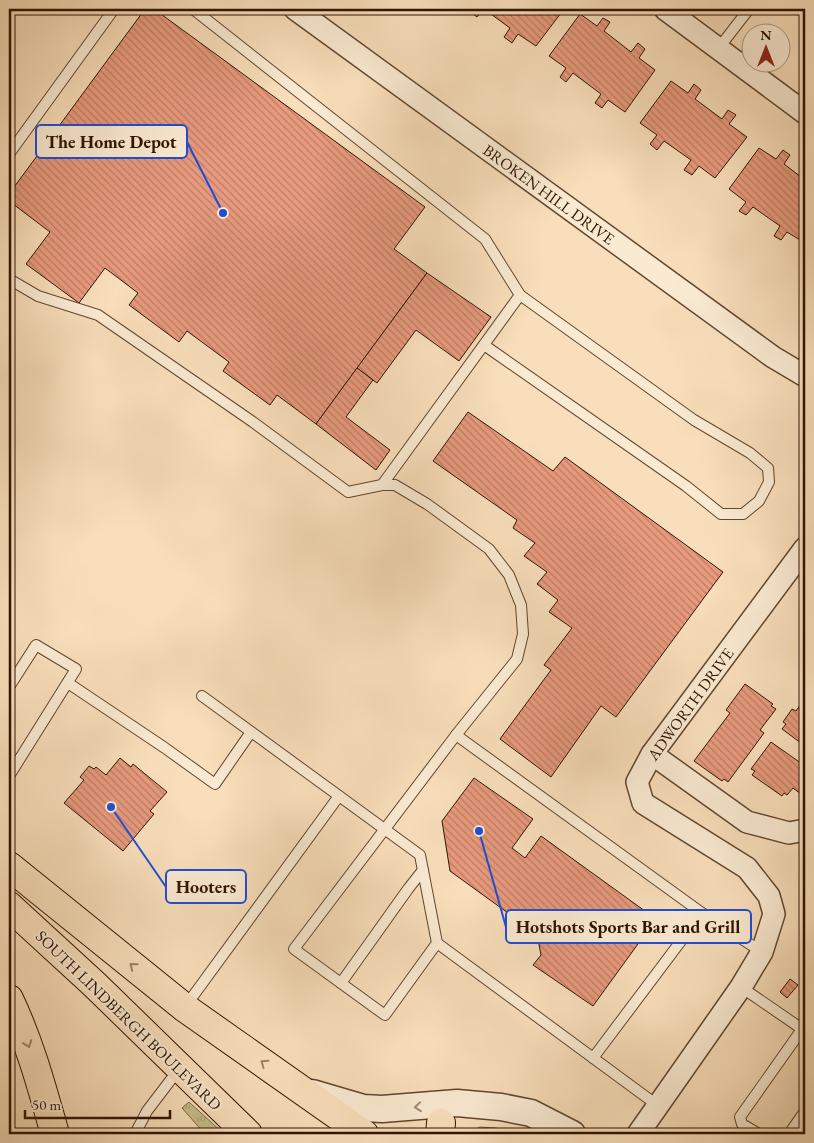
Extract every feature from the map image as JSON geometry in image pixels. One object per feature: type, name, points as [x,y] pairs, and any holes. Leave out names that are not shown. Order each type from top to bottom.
[{"type":"main road","name":"SOUTH LINDBERGH BOULEVARD","points":[[9,866],[185,1008],[364,1134]]},
{"type":"main road","name":"SOUTH LINDBERGH BOULEVARD","points":[[9,906],[94,984],[248,1134]]},
{"type":"main road","points":[[9,999],[35,1063],[55,1134]]},
{"type":"street","name":"BROKEN HILL DRIVE","points":[[295,9],[773,357],[805,376]]},
{"type":"street","points":[[665,9],[805,113]]},
{"type":"street","name":"ADWORTH DRIVE","points":[[638,1134],[741,986],[762,952],[774,914],[769,896],[747,868],[643,803],[637,782],[652,754],[805,548]]},
{"type":"street","points":[[652,754],[747,822],[789,833],[805,830]]},
{"type":"street","points":[[304,1091],[363,1108],[400,1108],[456,1103],[501,1107],[531,1114],[572,1134]]},
{"type":"street","points":[[437,1130],[452,1115],[464,1110],[484,1106]]},
{"type":"lane","points":[[9,154],[114,9]]},
{"type":"lane","points":[[193,9],[485,239],[520,295],[694,420],[750,453],[768,468],[769,482],[759,501],[743,514],[722,514],[671,475],[484,345]]},
{"type":"lane","points":[[718,49],[749,9]]},
{"type":"lane","points":[[9,280],[38,296],[98,315],[253,422],[348,492],[382,485],[395,485],[424,502],[489,549],[510,575],[521,605],[523,634],[517,659],[456,735],[294,949],[385,1014],[437,943]]},
{"type":"lane","points":[[382,485],[520,295]]},
{"type":"lane","points":[[9,687],[36,645],[76,669],[9,776]]},
{"type":"lane","points":[[68,683],[215,784],[251,732]]},
{"type":"lane","points":[[202,696],[420,855],[437,943],[657,1105]]},
{"type":"lane","points":[[456,735],[702,913],[762,952]]},
{"type":"lane","points":[[185,1008],[339,796]]},
{"type":"lane","points":[[341,983],[408,888],[423,870]]},
{"type":"lane","points":[[593,1058],[702,913]]},
{"type":"lane","points":[[741,986],[804,1028],[740,1117],[742,1124],[759,1134]]},
{"type":"lane","points":[[135,1134],[147,1111],[180,1068]]},
{"type":"lane","points":[[789,1134],[805,1111]]},
{"type":"green space","points":[[189,1102],[224,1134],[205,1134],[182,1108]]},
{"type":"green space","points":[[480,1127],[496,1128],[513,1134],[466,1134]]},
{"type":"building","points":[[145,9],[154,9],[425,207],[394,249],[427,273],[316,424],[277,395],[270,405],[223,371],[229,362],[187,331],[179,342],[129,305],[138,293],[105,268],[79,303],[26,264],[50,232],[9,201],[9,194]]},
{"type":"building","points":[[471,9],[483,9],[477,17],[469,11]]},
{"type":"building","points":[[484,9],[564,9],[536,46],[518,34],[512,43],[504,37],[510,28]]},
{"type":"building","points":[[580,14],[597,26],[603,18],[610,22],[604,31],[631,52],[638,43],[645,49],[639,58],[655,70],[625,112],[608,100],[602,108],[595,103],[601,94],[573,73],[566,82],[560,77],[566,68],[549,56]]},
{"type":"building","points":[[671,81],[688,93],[694,84],[701,90],[695,99],[722,119],[728,110],[736,115],[729,124],[747,137],[715,178],[699,166],[692,175],[684,170],[691,160],[664,141],[657,150],[650,144],[657,135],[640,123]]},
{"type":"building","points":[[759,148],[776,159],[783,150],[790,155],[784,164],[805,180],[805,243],[787,232],[781,240],[774,236],[780,226],[753,207],[746,215],[739,211],[746,202],[729,189]]},
{"type":"building","points":[[427,273],[491,317],[459,361],[416,330],[377,383],[357,368]]},
{"type":"building","points":[[357,368],[373,380],[346,417],[390,450],[376,470],[316,424]]},
{"type":"building","points":[[468,412],[553,471],[565,457],[723,572],[616,717],[601,706],[551,777],[500,739],[551,670],[544,665],[572,628],[549,612],[558,600],[537,584],[547,572],[524,556],[535,543],[513,528],[517,520],[433,461]]},
{"type":"building","points":[[745,684],[773,704],[771,706],[776,709],[760,730],[764,733],[728,782],[724,779],[722,781],[694,761],[730,713],[726,710]]},
{"type":"building","points":[[805,698],[805,746],[782,729],[786,724],[783,722],[792,709],[796,711]]},
{"type":"building","points":[[771,742],[805,766],[805,797],[793,788],[787,795],[784,793],[782,796],[752,775],[755,771],[751,769]]},
{"type":"building","points":[[120,758],[131,767],[133,764],[167,792],[150,811],[154,814],[123,851],[64,803],[84,780],[80,777],[89,766],[94,769],[96,767],[106,775]]},
{"type":"building","points":[[474,778],[533,819],[512,848],[525,858],[541,836],[656,919],[593,1006],[533,965],[541,955],[537,934],[450,871],[442,821]]},
{"type":"building","points":[[790,979],[798,985],[787,998],[780,992]]},
{"type":"place","name":"The Home Depot","points":[[223,213]]},
{"type":"place","name":"Hooters","points":[[111,807]]},
{"type":"place","name":"Hotshots Sports Bar and Grill","points":[[479,831]]}]
